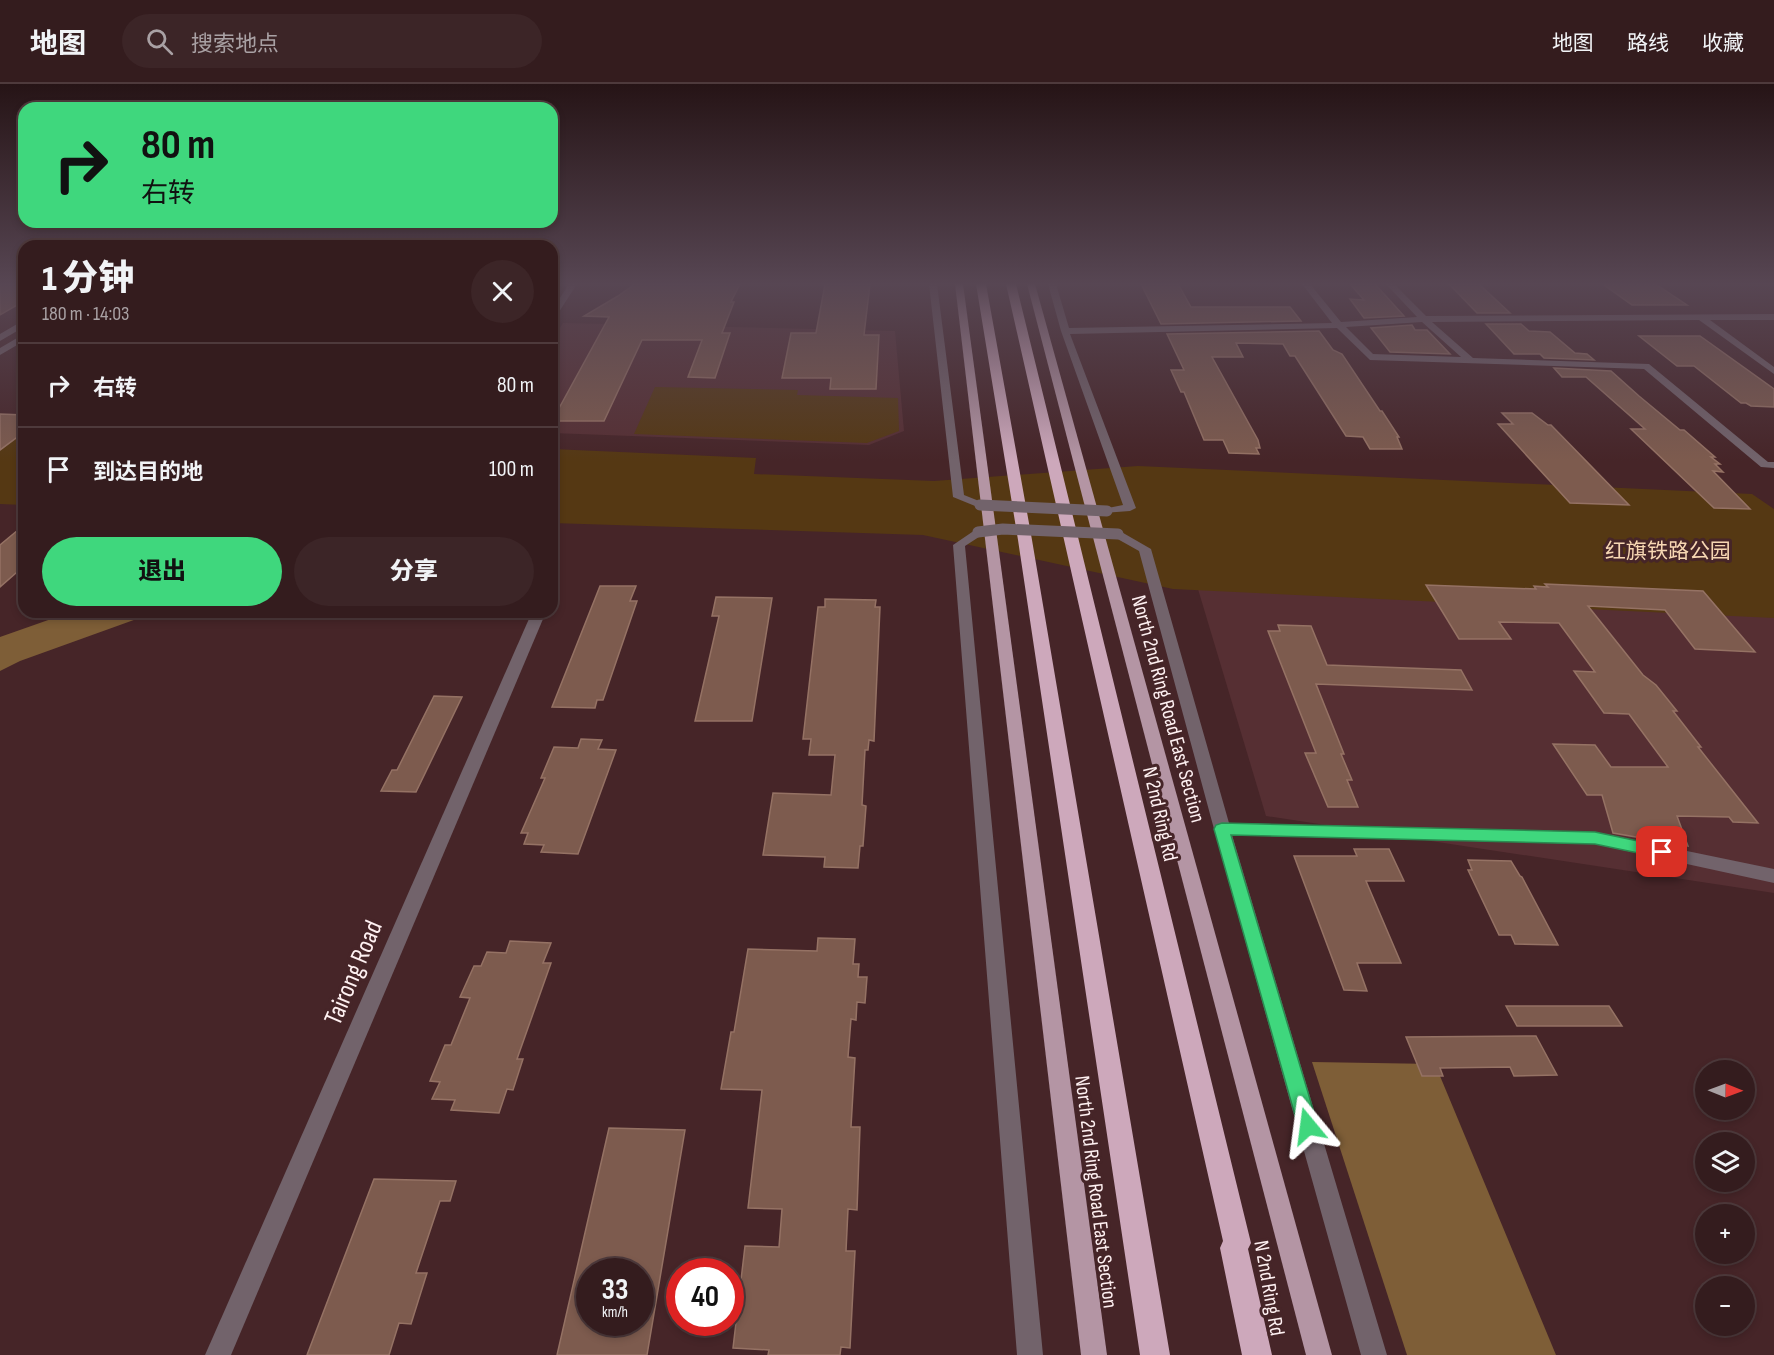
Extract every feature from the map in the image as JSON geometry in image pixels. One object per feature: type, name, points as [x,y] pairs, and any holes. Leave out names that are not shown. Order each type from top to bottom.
[{"type":"highway","points":[[991,343],[1029,564],[1155,1355]]},
{"type":"highway","name":"N 2nd Ring Rd","points":[[1025,343],[1237,1244],[1233,1248],[1257,1355]]},
{"type":"main road","name":"North 2nd Ring Road East Section","points":[[966,343],[1094,1355]]},
{"type":"main road","name":"North 2nd Ring Road East Section","points":[[1047,343],[1319,1355]]},
{"type":"street","points":[[0,352],[14,343]]},
{"type":"street","points":[[940,343],[959,496],[980,505],[1107,511],[1130,508],[1070,343]]},
{"type":"street","points":[[1357,343],[1370,357],[1646,366],[1765,465],[1774,465]]},
{"type":"street","points":[[1451,343],[1470,360]]},
{"type":"street","points":[[1736,343],[1774,371]]},
{"type":"street","points":[[1030,1355],[959,545],[978,532],[1002,529],[1118,534],[1145,549],[1222,829],[1374,1355]]},
{"type":"street","name":"Tairong Road","points":[[218,1355],[536,618]]},
{"type":"street","points":[[1222,829],[1595,838],[1774,876]]},
{"type":"shaded area","points":[[558,343],[896,343],[904,431],[869,445],[558,433]]},
{"type":"shaded area","points":[[1186,549],[1774,573],[1774,893],[1266,816]]},
{"type":"shaded area","points":[[54,618],[139,618],[20,661],[0,671],[0,637]]},
{"type":"shaded area","points":[[1312,1062],[1435,1064],[1556,1355],[1407,1355]]},
{"type":"green space","points":[[655,387],[798,390],[797,395],[898,398],[899,431],[867,443],[634,434]]},
{"type":"green space","points":[[0,433],[18,434],[18,505],[0,504]]},
{"type":"green space","name":"红旗铁路公园","points":[[558,449],[756,458],[754,474],[934,481],[1138,466],[1752,494],[1774,509],[1774,618],[1173,589],[923,535],[558,523]]},
{"type":"building","points":[[595,343],[640,343],[604,421],[558,421],[558,410]]},
{"type":"building","points":[[701,343],[727,343],[715,378],[688,377]]},
{"type":"building","points":[[789,343],[879,343],[876,389],[830,389],[831,378],[782,378]]},
{"type":"building","points":[[1171,343],[1236,343],[1243,357],[1212,357],[1258,440],[1260,448],[1256,448],[1259,454],[1229,453],[1223,440],[1204,440],[1184,392],[1181,392],[1171,370],[1184,370]]},
{"type":"building","points":[[1251,343],[1328,343],[1333,350],[1342,354],[1382,411],[1399,437],[1397,437],[1402,449],[1370,449],[1363,437],[1346,436],[1295,356],[1290,356],[1283,344]]},
{"type":"building","points":[[1383,343],[1440,343],[1450,354],[1390,352]]},
{"type":"building","points":[[1504,343],[1563,343],[1575,353],[1587,354],[1594,360],[1544,358],[1540,354],[1514,354]]},
{"type":"building","points":[[1648,343],[1710,343],[1774,389],[1774,407],[1741,403],[1694,366],[1677,366]]},
{"type":"building","points":[[1554,368],[1611,371],[1715,457],[1711,457],[1720,464],[1715,464],[1723,472],[1713,471],[1750,509],[1714,508],[1631,429],[1645,429],[1586,377],[1562,377]]},
{"type":"building","points":[[1502,413],[1532,413],[1551,425],[1629,505],[1570,503],[1498,424],[1513,424]]},
{"type":"building","points":[[0,414],[18,415],[18,436],[0,450]]},
{"type":"building","points":[[18,530],[18,573],[0,587],[0,545]]},
{"type":"building","points":[[1545,584],[1703,591],[1755,652],[1695,649],[1665,610],[1588,606],[1643,675],[1656,685],[1677,711],[1673,711],[1701,747],[1698,747],[1758,823],[1733,822],[1729,817],[1677,816],[1688,846],[1613,833],[1602,795],[1587,795],[1553,744],[1595,745],[1611,767],[1668,767],[1629,714],[1604,713],[1574,671],[1595,672],[1559,623],[1499,622],[1511,639],[1459,639],[1426,585],[1536,589],[1534,586],[1548,587]]},
{"type":"building","points":[[600,586],[636,586],[630,601],[637,601],[603,700],[597,700],[595,708],[552,707]]},
{"type":"building","points":[[716,597],[772,598],[752,721],[695,721],[719,616],[712,616]]},
{"type":"building","points":[[825,599],[876,600],[875,607],[880,607],[874,741],[869,740],[868,750],[865,750],[862,805],[866,806],[863,846],[860,846],[858,868],[824,867],[825,857],[763,855],[773,793],[831,795],[835,755],[809,755],[811,739],[803,739],[818,607],[825,607]]},
{"type":"building","points":[[1278,625],[1311,626],[1327,665],[1461,670],[1472,690],[1316,684],[1344,754],[1341,754],[1352,780],[1347,780],[1358,807],[1328,807],[1305,753],[1316,753],[1268,631],[1280,631]]},
{"type":"building","points":[[434,696],[462,697],[416,792],[381,791],[392,770],[397,770]]},
{"type":"building","points":[[581,739],[602,740],[598,749],[616,750],[578,854],[541,852],[544,845],[524,844],[528,833],[521,833],[545,778],[541,778],[554,747],[578,748]]},
{"type":"building","points":[[1354,849],[1389,849],[1404,881],[1366,881],[1401,963],[1357,963],[1367,991],[1344,990],[1294,856],[1357,856]]},
{"type":"building","points":[[1468,860],[1511,861],[1558,945],[1515,944],[1511,935],[1499,935],[1468,870],[1472,870]]},
{"type":"building","points":[[818,938],[855,939],[853,964],[859,964],[858,977],[867,977],[865,1003],[857,1002],[856,1020],[851,1019],[848,1057],[855,1058],[851,1127],[860,1127],[857,1210],[848,1209],[846,1251],[855,1251],[850,1348],[841,1347],[840,1355],[768,1355],[769,1350],[733,1348],[734,1336],[744,1336],[745,1246],[779,1247],[782,1209],[748,1208],[762,1090],[721,1089],[731,1032],[734,1032],[748,949],[817,951]]},
{"type":"building","points":[[510,941],[551,943],[543,963],[551,963],[517,1059],[523,1059],[513,1090],[507,1089],[499,1113],[451,1110],[455,1100],[432,1099],[440,1082],[430,1081],[445,1045],[451,1045],[470,998],[460,997],[474,966],[481,966],[487,952],[506,953]]},
{"type":"building","points":[[1506,1006],[1609,1006],[1622,1026],[1517,1026]]},
{"type":"building","points":[[1536,1036],[1557,1075],[1514,1076],[1510,1067],[1440,1068],[1443,1076],[1422,1076],[1406,1037]]},
{"type":"building","points":[[609,1128],[685,1130],[654,1314],[654,1258],[579,1258]]},
{"type":"building","points":[[374,1179],[456,1181],[450,1201],[440,1201],[416,1273],[427,1273],[411,1324],[399,1323],[389,1355],[307,1355]]},
{"type":"building","points":[[576,1272],[576,1336],[650,1336],[647,1355],[557,1355]]},
{"type":"route","points":[[1308,1126],[1222,829],[1595,838],[1662,852]]}]
